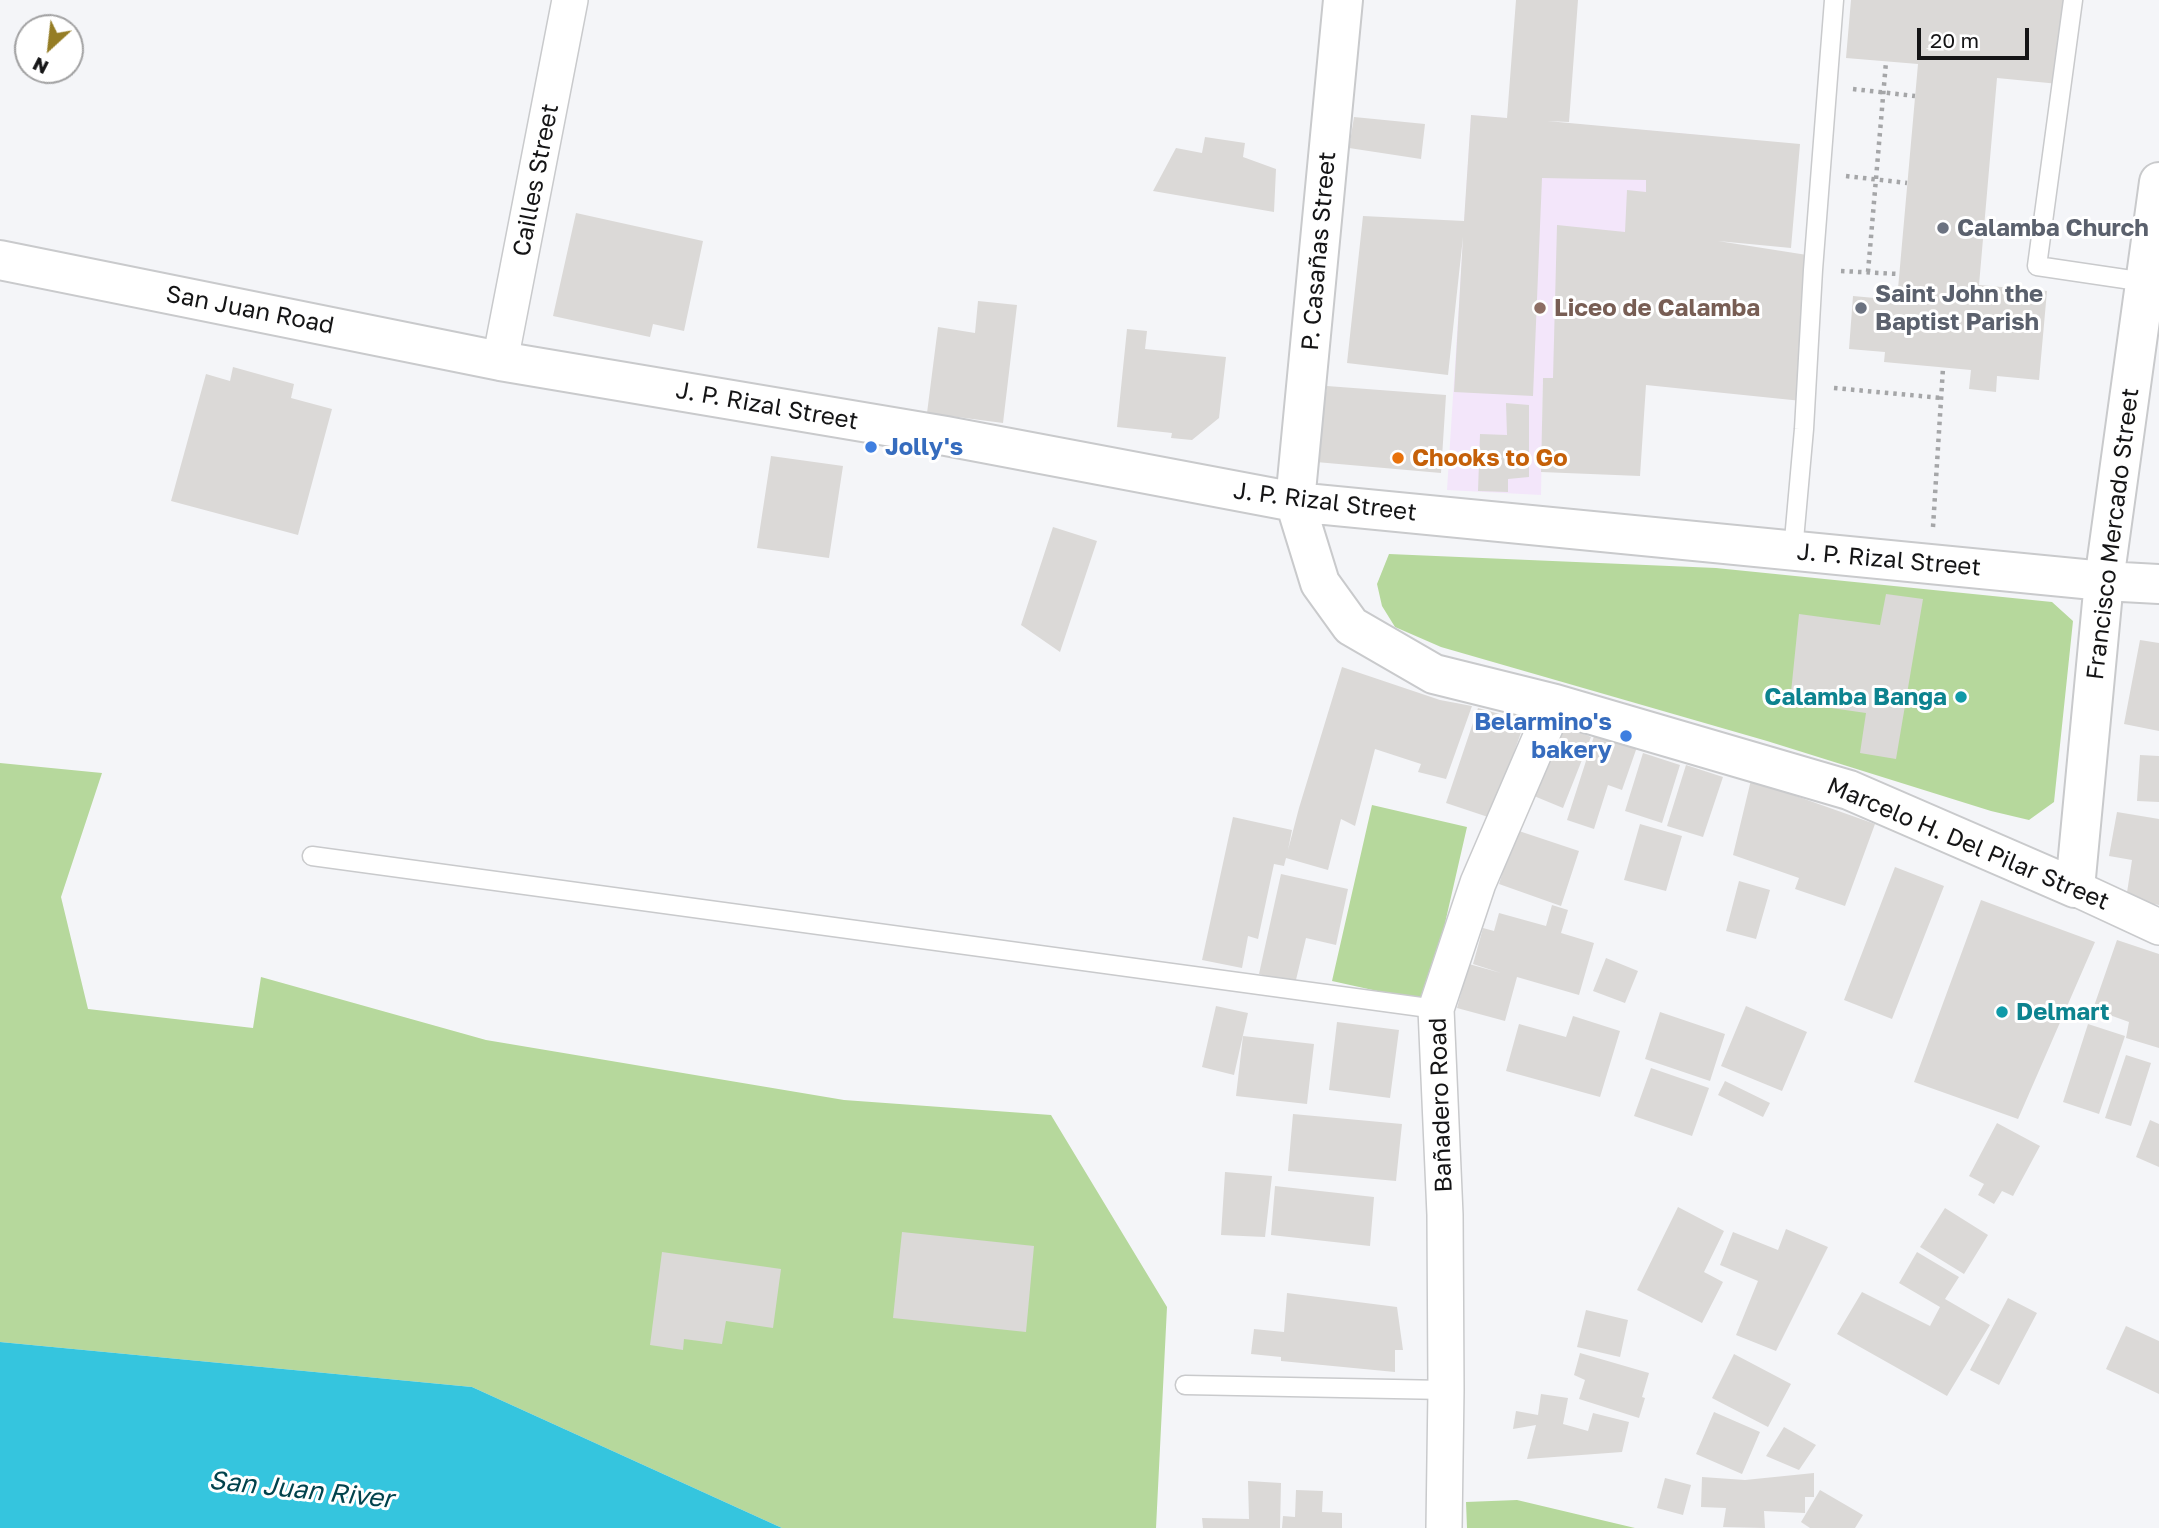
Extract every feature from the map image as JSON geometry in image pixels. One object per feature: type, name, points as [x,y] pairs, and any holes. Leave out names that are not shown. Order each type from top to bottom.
[{"type":"main road","name":"P. Casañas Street","points":[[1295,502],[1343,0]]},
{"type":"main road","name":"Francisco Mercado Street","points":[[2074,888],[2104,581],[2159,182]]},
{"type":"main road","name":"San Juan Road","points":[[0,260],[500,360]]},
{"type":"main road","name":"J. P. Rizal Street","points":[[500,360],[946,436],[1295,502],[1933,565],[2159,584]]},
{"type":"main road","name":"Marcelo H. Del Pilar Street","points":[[1295,502],[1320,583],[1351,626],[1434,674],[1555,704],[1849,790],[2074,888]]},
{"type":"street","name":"Cailles Street","points":[[500,360],[569,0]]},
{"type":"street","name":"Bañadero Road","points":[[1444,1513],[1445,1216],[1436,1009],[1478,883],[1555,704]]},
{"type":"street","name":"Marcelo H. Del Pilar Street","points":[[2074,888],[2159,927]]},
{"type":"lane","points":[[1793,551],[1835,0]]},
{"type":"lane","points":[[2073,0],[2037,266],[2145,282]]},
{"type":"lane","points":[[312,856],[1436,1009]]},
{"type":"lane","points":[[1185,1385],[1446,1390]]},
{"type":"path","points":[[1868,272],[1886,62]]},
{"type":"path","points":[[1827,87],[1915,96]]},
{"type":"path","points":[[1821,174],[1907,183]]},
{"type":"path","points":[[1813,270],[1899,274]]},
{"type":"path","points":[[1933,565],[1942,368]]},
{"type":"path","points":[[1806,386],[1941,398]]},
{"type":"shaded area","name":"Liceo de Calamba","points":[[1471,115],[1711,136],[1706,239],[1619,382],[1543,378],[1541,495],[1447,490]]},
{"type":"green space","points":[[1389,554],[1716,568],[2052,602],[2073,621],[2054,802],[2029,820],[1991,811],[1767,741],[1441,647],[1395,627],[1382,606],[1377,584]]},
{"type":"green space","points":[[0,763],[102,773],[61,897],[88,1009],[253,1028],[261,977],[486,1040],[844,1100],[1051,1115],[1167,1307],[1156,1528],[782,1528],[472,1387],[0,1342]]},
{"type":"green space","points":[[1372,805],[1467,827],[1427,1002],[1332,981]]},
{"type":"green space","points":[[1517,1500],[1635,1528],[1467,1528],[1466,1502]]},
{"type":"water","name":"San Juan River","points":[[0,1342],[472,1387],[782,1528],[0,1528]]},
{"type":"building","points":[[1516,0],[1578,0],[1569,122],[1547,121],[1800,144],[1791,248],[1718,241],[1807,255],[1802,401],[1646,385],[1640,476],[1541,472],[1543,378],[1553,378],[1557,225],[1625,232],[1627,190],[1646,192],[1646,180],[1542,178],[1533,396],[1454,392],[1463,237],[1448,375],[1347,363],[1363,216],[1464,221],[1471,115],[1507,118]]},
{"type":"building","name":"Calamba Church","points":[[1851,0],[2066,0],[2059,84],[1997,78],[1979,285],[2047,291],[2039,380],[1997,376],[1996,392],[1969,389],[1971,370],[1884,362],[1885,352],[1849,349],[1853,296],[1897,300],[1918,64],[1846,58]]},
{"type":"building","points":[[1354,117],[1425,124],[1421,159],[1349,148]]},
{"type":"building","points":[[1205,137],[1245,143],[1243,157],[1276,169],[1274,212],[1153,191],[1176,148],[1202,153]]},
{"type":"building","points":[[576,213],[703,241],[684,331],[653,324],[650,337],[553,316]]},
{"type":"building","points":[[978,301],[1017,305],[1003,423],[927,413],[938,327],[975,333]]},
{"type":"building","points":[[1127,329],[1147,331],[1145,349],[1226,357],[1219,418],[1192,440],[1171,438],[1172,433],[1117,427]]},
{"type":"building","points":[[233,367],[294,384],[291,398],[332,409],[298,535],[171,501],[206,374],[230,381]]},
{"type":"building","points":[[1327,386],[1446,395],[1441,473],[1316,462]]},
{"type":"building","points":[[1506,403],[1529,405],[1529,477],[1508,479],[1508,492],[1478,491],[1480,434],[1507,435]]},
{"type":"building","points":[[771,456],[843,466],[829,558],[757,548]]},
{"type":"building","points":[[1053,527],[1097,541],[1060,652],[1021,625]]},
{"type":"building","points":[[1886,594],[1923,599],[1896,759],[1860,753],[1866,713],[1790,702],[1799,614],[1880,625]]},
{"type":"building","points":[[2140,640],[2159,643],[2159,731],[2124,724]]},
{"type":"building","points":[[1342,667],[1440,700],[1472,706],[1446,779],[1418,772],[1421,764],[1375,749],[1355,826],[1341,819],[1328,870],[1286,858],[1284,866],[1274,864],[1258,939],[1248,936],[1242,968],[1202,960],[1233,817],[1292,830],[1288,850]]},
{"type":"building","points":[[1478,708],[1525,721],[1491,818],[1446,803]]},
{"type":"building","points":[[1562,725],[1591,737],[1563,808],[1534,796]]},
{"type":"building","points":[[1595,733],[1637,747],[1622,790],[1608,785],[1594,829],[1567,820]]},
{"type":"building","points":[[1643,753],[1680,765],[1662,823],[1625,811]]},
{"type":"building","points":[[2140,755],[2159,756],[2159,802],[2137,801]]},
{"type":"building","points":[[1686,765],[1723,777],[1703,837],[1667,826]]},
{"type":"building","points":[[1751,780],[1875,824],[1845,906],[1795,889],[1799,878],[1733,855]]},
{"type":"building","points":[[2117,812],[2159,819],[2159,905],[2126,899],[2132,860],[2109,856]]},
{"type":"building","points":[[1640,824],[1682,836],[1666,891],[1624,880]]},
{"type":"building","points":[[1516,830],[1579,851],[1561,906],[1499,884]]},
{"type":"building","points":[[1895,867],[1944,886],[1892,1019],[1844,1000]]},
{"type":"building","points":[[1281,874],[1348,889],[1336,945],[1306,938],[1295,984],[1259,974]]},
{"type":"building","points":[[1739,881],[1770,890],[1756,939],[1726,931]]},
{"type":"building","name":"Delmart","points":[[1981,900],[2095,942],[2018,1119],[1914,1082]]},
{"type":"building","points":[[1552,905],[1568,910],[1561,933],[1594,943],[1579,995],[1517,977],[1505,1021],[1457,1008],[1469,964],[1501,973],[1473,964],[1483,928],[1494,931],[1499,913],[1546,926]]},
{"type":"building","points":[[2117,940],[2159,954],[2159,1048],[2126,1038],[2129,1022],[2093,1009]]},
{"type":"building","points":[[1606,958],[1638,971],[1625,1003],[1593,991]]},
{"type":"building","points":[[1216,1006],[1248,1013],[1234,1075],[1202,1067]]},
{"type":"building","points":[[1746,1006],[1807,1032],[1782,1091],[1721,1066]]},
{"type":"building","points":[[1660,1012],[1725,1034],[1710,1081],[1645,1059]]},
{"type":"building","points":[[1573,1016],[1620,1031],[1600,1097],[1506,1071],[1519,1024],[1566,1037]]},
{"type":"building","points":[[1337,1022],[1399,1030],[1390,1098],[1329,1090]]},
{"type":"building","points":[[2088,1024],[2125,1036],[2099,1114],[2063,1102]]},
{"type":"building","points":[[1243,1036],[1314,1044],[1307,1104],[1236,1096]]},
{"type":"building","points":[[2126,1055],[2151,1063],[2131,1126],[2105,1118]]},
{"type":"building","points":[[1651,1068],[1709,1088],[1692,1136],[1634,1116]]},
{"type":"building","points":[[1725,1081],[1770,1103],[1763,1117],[1718,1095]]},
{"type":"building","points":[[1293,1114],[1402,1124],[1396,1181],[1288,1171]]},
{"type":"building","points":[[2150,1120],[2159,1124],[2159,1167],[2136,1157]]},
{"type":"building","points":[[1997,1123],[2040,1146],[2013,1196],[2002,1191],[1994,1204],[1978,1195],[1984,1184],[1969,1176]]},
{"type":"building","points":[[1225,1172],[1272,1176],[1265,1237],[1221,1235]]},
{"type":"building","points":[[1275,1186],[1374,1197],[1370,1246],[1271,1235]]},
{"type":"building","points":[[1678,1207],[1724,1231],[1704,1272],[1723,1282],[1702,1323],[1637,1290]]},
{"type":"building","points":[[1945,1208],[1988,1235],[1964,1274],[1920,1247]]},
{"type":"building","points":[[1786,1229],[1828,1247],[1776,1351],[1736,1335],[1758,1281],[1720,1265],[1733,1232],[1778,1250]]},
{"type":"building","points":[[902,1232],[1034,1246],[1026,1332],[893,1318]]},
{"type":"building","points":[[662,1252],[781,1269],[773,1328],[726,1321],[722,1344],[684,1339],[683,1350],[650,1345]]},
{"type":"building","points":[[1917,1252],[1959,1277],[1945,1299],[1990,1325],[1947,1396],[1837,1334],[1862,1292],[1930,1326],[1940,1307],[1899,1283]]},
{"type":"building","points":[[1287,1293],[1397,1307],[1403,1350],[1395,1350],[1395,1372],[1281,1361],[1281,1357],[1251,1354],[1254,1329],[1284,1332]]},
{"type":"building","points":[[2008,1298],[2037,1313],[1999,1385],[1970,1370]]},
{"type":"building","points":[[1586,1310],[1628,1320],[1620,1357],[1577,1347]]},
{"type":"building","points":[[2126,1326],[2159,1341],[2159,1394],[2106,1369]]},
{"type":"building","points":[[1580,1353],[1649,1373],[1639,1418],[1579,1399],[1585,1380],[1574,1375]]},
{"type":"building","points":[[1734,1354],[1791,1384],[1768,1427],[1712,1398]]},
{"type":"building","points":[[1541,1394],[1568,1398],[1563,1424],[1588,1431],[1593,1413],[1629,1422],[1622,1452],[1527,1459],[1536,1425],[1513,1429],[1516,1411],[1538,1415]]},
{"type":"building","points":[[1714,1412],[1760,1432],[1742,1474],[1696,1454]]},
{"type":"building","points":[[1784,1427],[1816,1445],[1799,1470],[1766,1456]]},
{"type":"building","points":[[1814,1473],[1814,1497],[1805,1497],[1805,1513],[1764,1511],[1765,1528],[1723,1527],[1726,1508],[1701,1507],[1702,1477],[1745,1480]]},
{"type":"building","points":[[1665,1478],[1691,1485],[1683,1515],[1657,1508]]},
{"type":"building","points":[[1248,1481],[1281,1483],[1280,1528],[1203,1528],[1202,1518],[1249,1519]]},
{"type":"building","points":[[1296,1490],[1323,1491],[1322,1512],[1342,1513],[1342,1528],[1282,1528],[1283,1516],[1295,1517]]},
{"type":"building","points":[[1820,1490],[1863,1515],[1855,1528],[1810,1528],[1801,1522]]},
{"type":"place","name":"Calamba Church","points":[[1943,228]]},
{"type":"place","name":"Liceo de Calamba","points":[[1540,308]]},
{"type":"place","name":"Saint John the Baptist Parish","points":[[1861,308]]},
{"type":"place","name":"Jolly's","points":[[871,447]]},
{"type":"place","name":"Chooks to Go","points":[[1398,458]]},
{"type":"place","name":"Calamba Banga","points":[[1961,697]]},
{"type":"place","name":"Belarmino's bakery","points":[[1626,736]]},
{"type":"place","name":"Delmart","points":[[2002,1012]]}]
